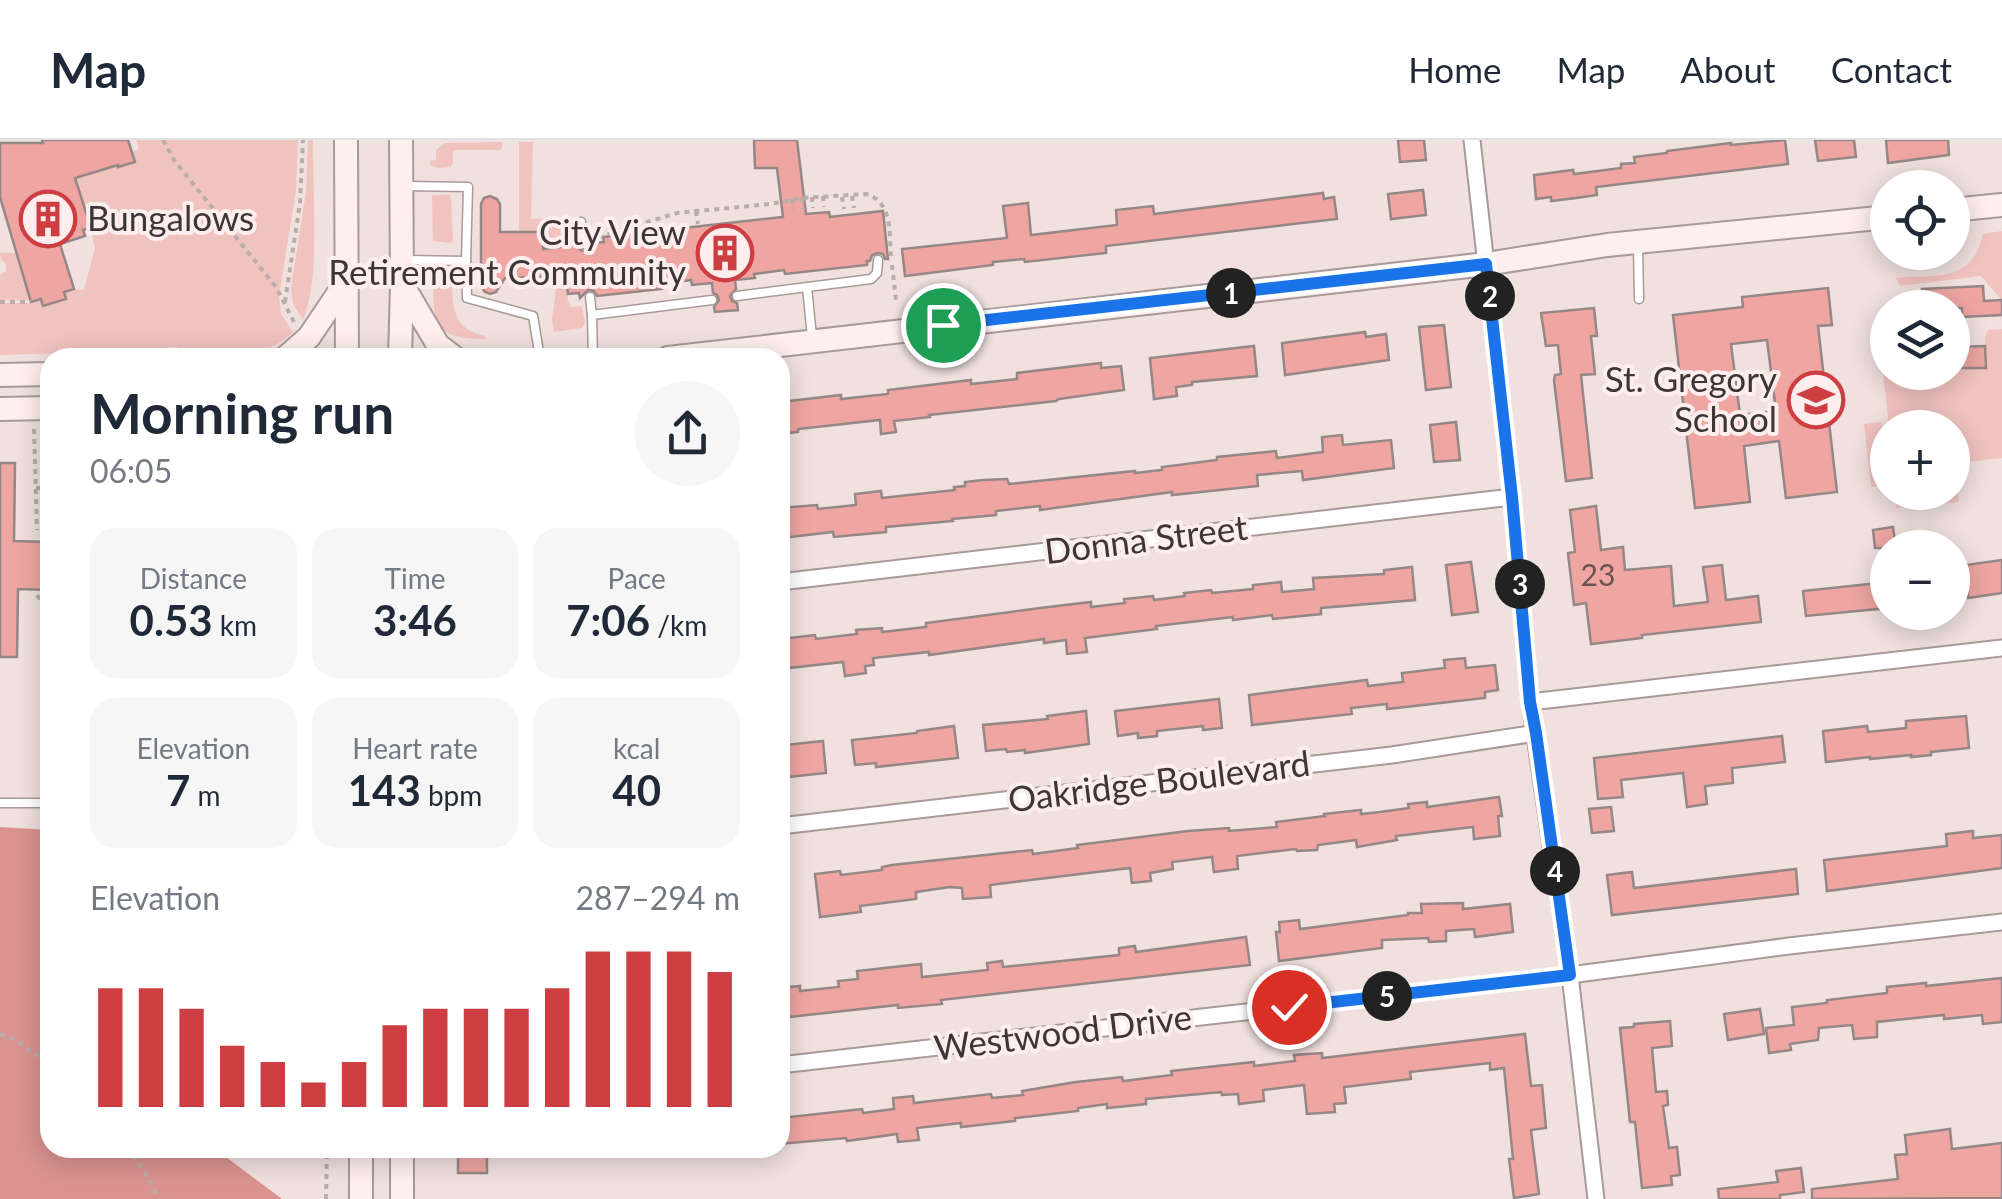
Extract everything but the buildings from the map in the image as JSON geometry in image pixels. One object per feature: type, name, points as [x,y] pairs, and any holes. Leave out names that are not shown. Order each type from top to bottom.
[{"type":"main road","points":[[346,140],[347,348]]},
{"type":"main road","points":[[400,348],[401,140]]},
{"type":"main road","points":[[1970,208],[2002,205]]},
{"type":"main road","points":[[748,348],[1870,218]]},
{"type":"main road","points":[[297,348],[309,337],[346,282]]},
{"type":"main road","points":[[402,284],[443,348]]},
{"type":"main road","points":[[0,375],[40,374]]},
{"type":"main road","points":[[0,409],[40,408]]},
{"type":"main road","points":[[360,1158],[361,1199]]},
{"type":"main road","points":[[402,1158],[402,1199]]},
{"type":"street","points":[[1472,140],[1512,497],[1530,702],[1570,975],[1596,1199]]},
{"type":"street","name":"Donna Street","points":[[790,581],[1512,497]]},
{"type":"street","points":[[1530,702],[2002,648]]},
{"type":"street","name":"Oakridge Boulevard","points":[[790,825],[1392,755],[1536,733]]},
{"type":"street","name":"Westwood Drive","points":[[790,1064],[2002,922]]},
{"type":"lane","points":[[402,186],[468,187],[467,298],[533,316],[538,348]]},
{"type":"lane","points":[[581,222],[584,242]]},
{"type":"lane","points":[[1637,242],[1639,299]]},
{"type":"lane","points":[[402,260],[466,261]]},
{"type":"lane","points":[[738,296],[870,279],[878,272],[878,260]]},
{"type":"lane","points":[[807,287],[812,340]]},
{"type":"lane","points":[[590,297],[593,348]]},
{"type":"lane","points":[[592,315],[712,300]]},
{"type":"lane","points":[[0,802],[40,803]]},
{"type":"path","points":[[163,140],[174,160],[276,287],[290,317],[302,330]]},
{"type":"path","points":[[285,302],[300,202],[303,140]]},
{"type":"path","points":[[584,242],[678,213],[866,194],[874,196],[886,210],[896,300]]},
{"type":"path","points":[[822,196],[824,207]]},
{"type":"path","points":[[834,196],[834,206]]},
{"type":"path","points":[[852,196],[854,208]]},
{"type":"path","points":[[812,197],[813,208]]},
{"type":"path","points":[[842,197],[844,209]]},
{"type":"path","points":[[802,198],[803,210]]},
{"type":"path","points":[[792,199],[793,210]]},
{"type":"path","points":[[782,201],[783,211]]},
{"type":"path","points":[[770,204],[771,212]]},
{"type":"path","points":[[760,205],[761,213]]},
{"type":"path","points":[[742,206],[743,215]]},
{"type":"path","points":[[750,206],[751,214]]},
{"type":"path","points":[[732,207],[732,215]]},
{"type":"path","points":[[718,209],[719,218]]},
{"type":"path","points":[[696,211],[698,224]]},
{"type":"path","points":[[0,302],[31,302]]},
{"type":"path","points":[[34,428],[37,530]]},
{"type":"path","points":[[37,595],[40,599]]},
{"type":"path","points":[[0,1034],[40,1058]]},
{"type":"path","points":[[134,1158],[158,1199]]},
{"type":"path","points":[[326,1199],[327,1158]]},
{"type":"shaded area","points":[[136,140],[298,140],[296,191],[279,296],[281,314],[293,332],[267,348],[40,348],[40,354],[0,355],[0,303],[34,303],[41,299],[44,306],[65,299],[64,292],[84,290],[95,248],[92,236],[103,229],[95,202],[76,208],[40,189],[135,162],[132,152],[139,149]]},
{"type":"shaded area","points":[[308,140],[313,140],[314,258],[303,320],[293,304],[291,288],[306,192]]},
{"type":"shaded area","points":[[503,142],[501,150],[453,150],[450,167],[430,165],[430,161],[436,160],[436,150],[445,143]]},
{"type":"shaded area","points":[[519,142],[533,142],[531,219],[559,218],[568,301],[571,307],[582,306],[582,328],[554,332],[557,282],[544,280],[543,232],[519,232]]},
{"type":"shaded area","points":[[432,195],[451,197],[450,243],[433,241]]},
{"type":"shaded area","points":[[2002,231],[2002,300],[1981,276],[1900,286],[1896,278],[1970,270],[1983,234]]},
{"type":"shaded area","points":[[0,253],[18,253],[30,300],[0,300],[0,275],[6,271],[6,264]]},
{"type":"shaded area","points":[[452,269],[453,302],[459,320],[485,339],[453,335],[438,323],[433,271]]},
{"type":"shaded area","points":[[2002,329],[2002,458],[1970,461],[1970,410],[1887,410],[1885,390],[1970,390],[1970,368],[1986,368],[1988,330]]},
{"type":"shaded area","points":[[1870,423],[1870,478],[1864,424]]},
{"type":"shaded area","points":[[0,827],[40,829],[40,1158],[227,1158],[282,1199],[0,1199]]},
{"type":"place","name":"Bungalows","points":[[48,219]]},
{"type":"place","name":"City View Retirement Community","points":[[725,253]]},
{"type":"place","name":"St. Gregory School","points":[[1816,400]]},
{"type":"route","points":[[943,325],[1486,264],[1530,702],[1570,975],[1289,1007]]}]
